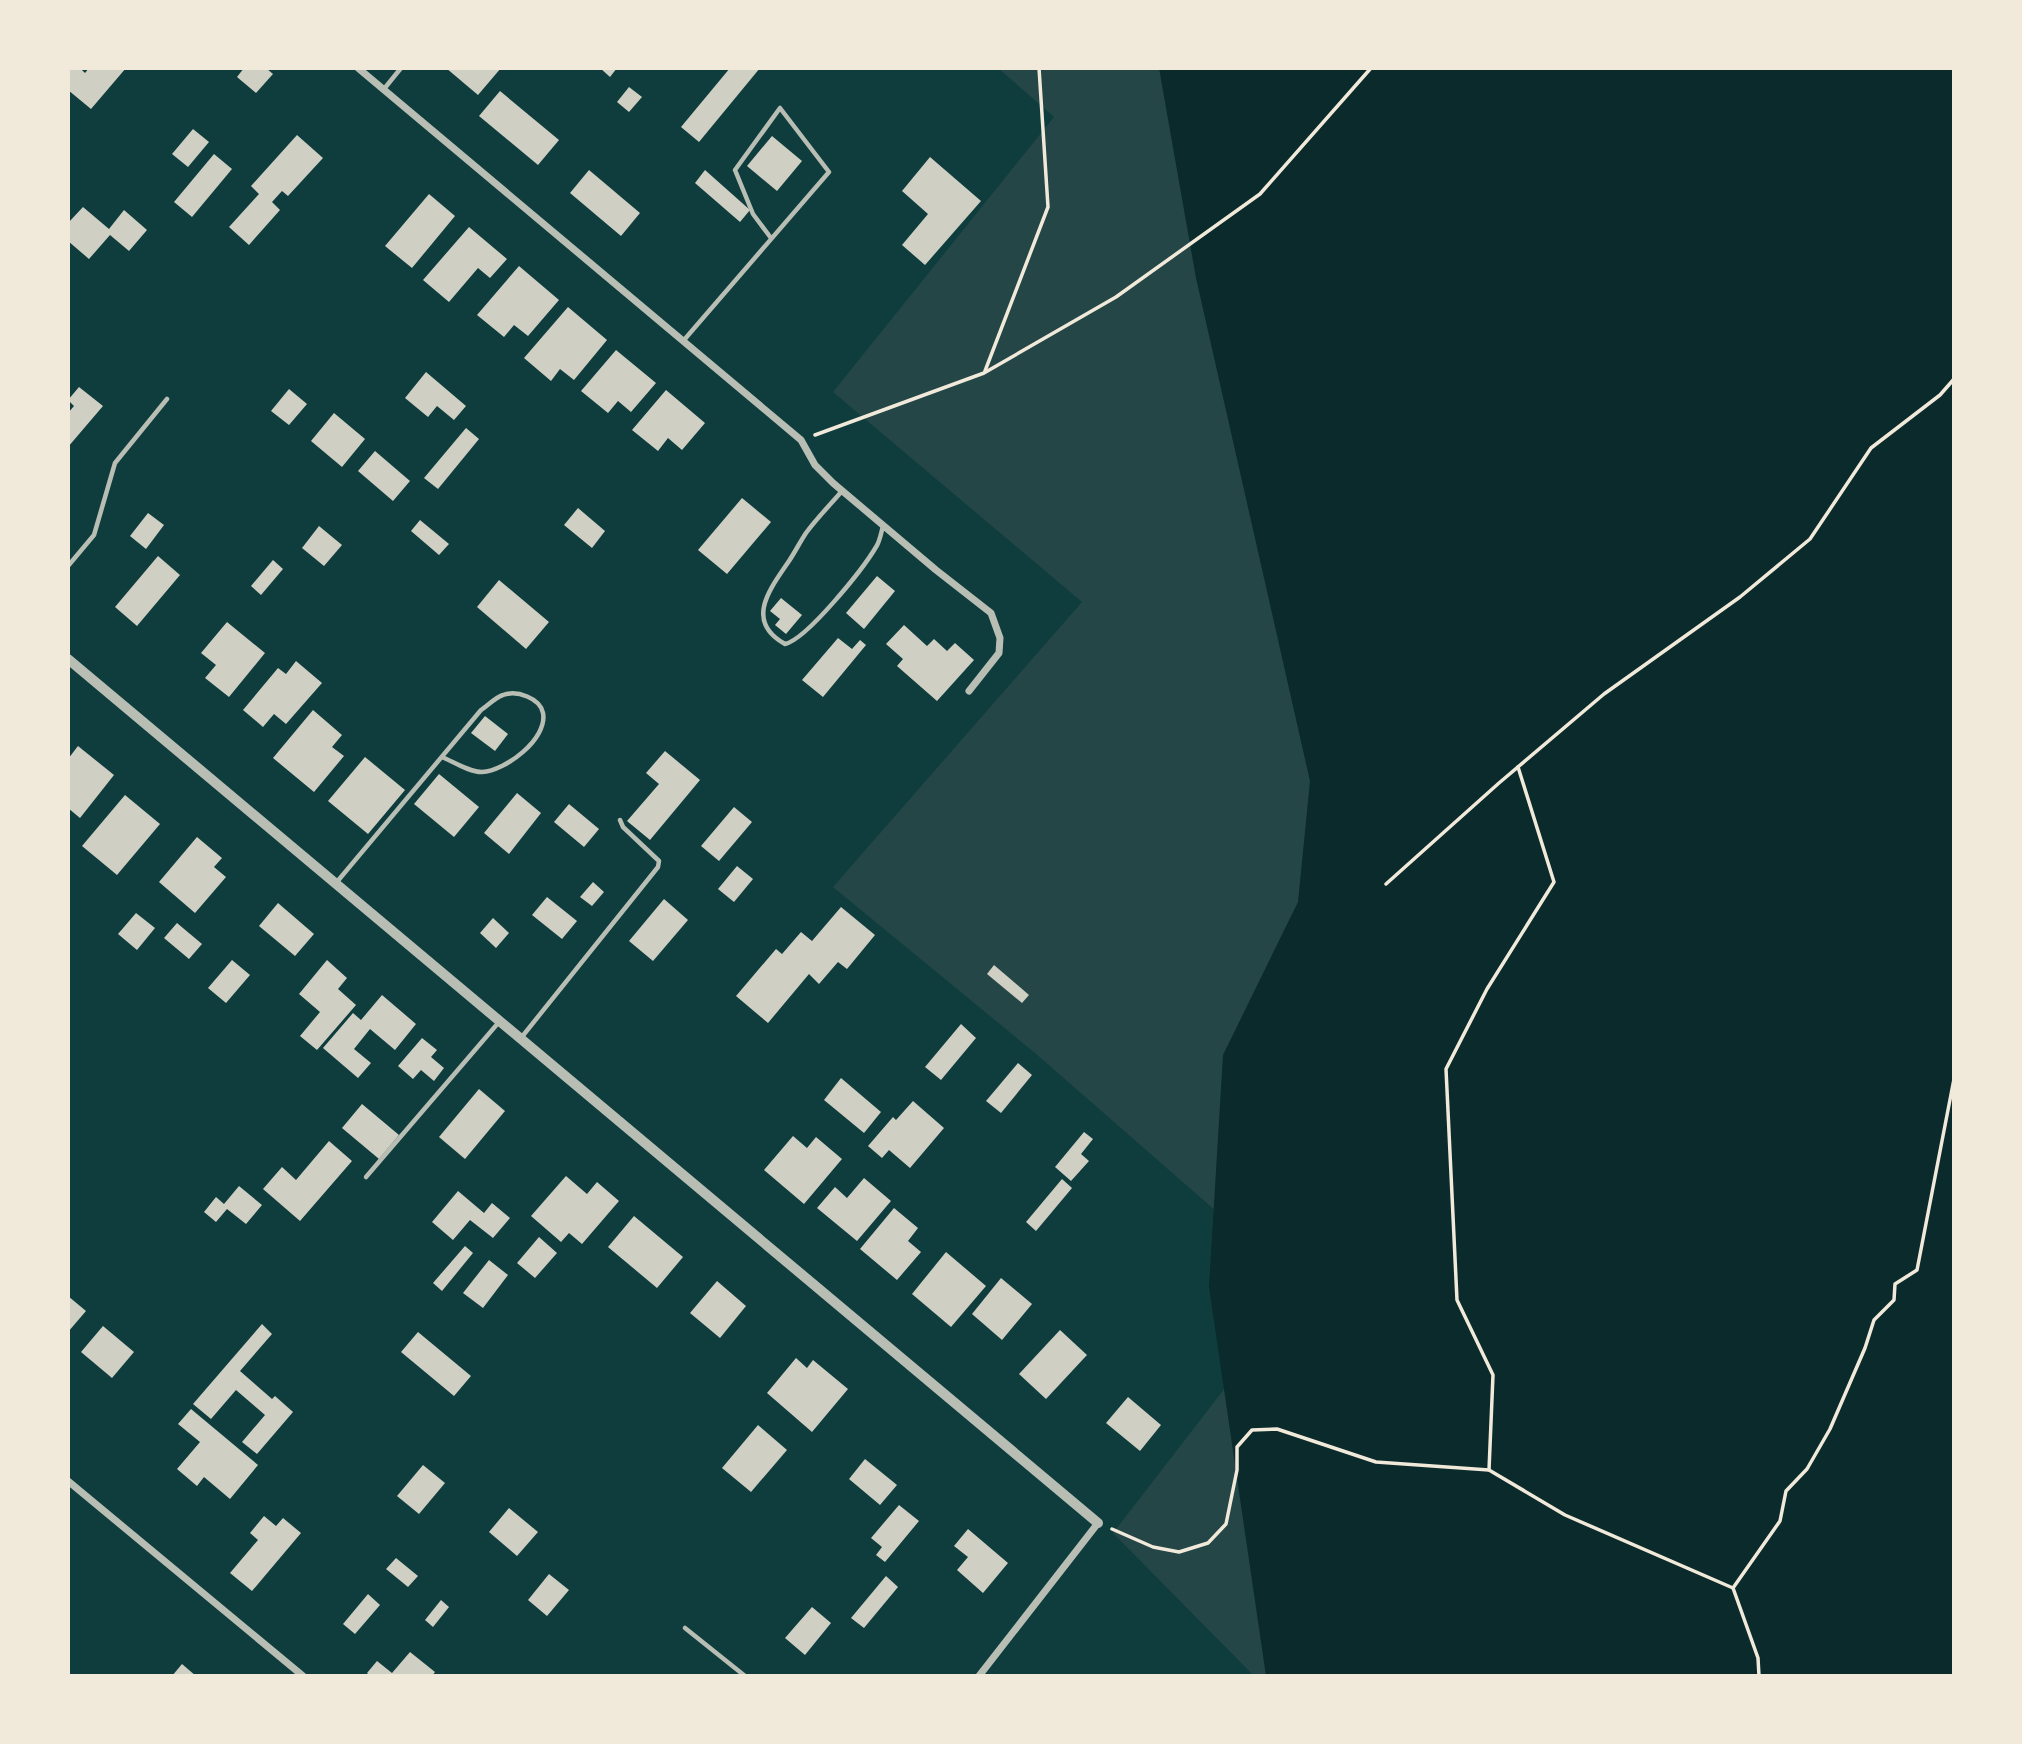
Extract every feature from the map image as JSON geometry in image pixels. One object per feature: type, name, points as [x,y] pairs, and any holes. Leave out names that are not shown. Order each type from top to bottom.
[{"type":"street","points":[[358,68],[802,440],[815,465],[842,491],[991,613],[1000,638],[999,653],[969,691]]},
{"type":"street","points":[[68,659],[1098,1523],[979,1676]]},
{"type":"street","points":[[68,1481],[303,1676]]},
{"type":"lane","points":[[383,90],[401,68]]},
{"type":"lane","points":[[683,341],[829,172],[780,108],[735,170],[753,215],[771,238]]},
{"type":"lane","points":[[68,566],[94,535],[115,463],[167,399]]},
{"type":"lane","points":[[842,491],[806,534],[771,585],[763,608],[765,624],[775,638],[785,644],[794,642],[807,630],[861,569],[878,544],[883,525]]},
{"type":"lane","points":[[336,883],[481,710],[503,695],[520,694],[537,702],[544,714],[540,730],[533,741],[500,769],[480,772],[442,757]]},
{"type":"lane","points":[[521,1039],[658,867],[659,861],[623,827],[620,820]]},
{"type":"lane","points":[[366,1177],[500,1021]]},
{"type":"lane","points":[[685,1628],[746,1676]]},
{"type":"path","points":[[984,373],[1048,207],[1039,68]]},
{"type":"path","points":[[802,440],[984,373],[1116,297],[1260,194],[1371,68]]},
{"type":"path","points":[[1386,884],[1604,694],[1740,597],[1810,539],[1871,448],[1940,395],[1954,379]]},
{"type":"path","points":[[1489,1471],[1493,1375],[1457,1300],[1446,1069],[1487,989],[1553,883],[1518,767]]},
{"type":"path","points":[[1733,1588],[1780,1521],[1786,1491],[1807,1469],[1830,1429],[1866,1348],[1874,1321],[1894,1300],[1895,1284],[1917,1270],[1954,1079]]},
{"type":"path","points":[[1098,1523],[1153,1547],[1179,1552],[1208,1543],[1226,1524],[1237,1470],[1237,1447],[1252,1430],[1277,1429],[1376,1462],[1489,1471],[1565,1515],[1733,1588],[1758,1658],[1759,1676]]},
{"type":"shaded area","points":[[998,68],[1954,68],[1954,1676],[1254,1676],[1113,1533],[1303,1287],[1035,1053],[833,887],[1082,602],[833,392],[1054,117]]},
{"type":"shaded area","points":[[1159,68],[1954,68],[1954,1676],[1266,1676],[1209,1287],[1223,1055],[1298,902],[1310,781],[1196,278]]},
{"type":"building","points":[[70,68],[80,68],[85,73],[89,68],[126,68],[91,109],[68,90]]},
{"type":"building","points":[[244,68],[266,68],[273,74],[256,93],[237,77]]},
{"type":"building","points":[[446,68],[501,68],[478,95]]},
{"type":"building","points":[[600,68],[617,68],[610,77]]},
{"type":"building","points":[[730,68],[760,68],[699,142],[681,127]]},
{"type":"building","points":[[629,87],[642,97],[629,112],[617,102]]},
{"type":"building","points":[[500,91],[559,140],[538,165],[479,116]]},
{"type":"building","points":[[193,129],[209,142],[188,167],[172,154]]},
{"type":"building","points":[[297,135],[323,158],[288,196],[282,191],[272,202],[280,210],[249,245],[229,227],[259,194],[251,186]]},
{"type":"building","points":[[772,136],[802,161],[777,191],[747,166]]},
{"type":"building","points":[[214,154],[232,169],[192,217],[174,202]]},
{"type":"building","points":[[930,157],[981,201],[925,265],[902,245],[928,214],[902,191]]},
{"type":"building","points":[[589,170],[640,213],[621,236],[570,193]]},
{"type":"building","points":[[705,170],[750,210],[740,222],[695,183]]},
{"type":"building","points":[[429,194],[455,216],[412,268],[385,246]]},
{"type":"building","points":[[83,207],[109,229],[124,210],[147,230],[129,251],[110,235],[89,259],[68,241],[68,223]]},
{"type":"building","points":[[469,227],[507,259],[490,278],[478,268],[449,302],[423,280]]},
{"type":"building","points":[[519,266],[559,300],[528,336],[514,325],[504,337],[477,315]]},
{"type":"building","points":[[568,307],[607,340],[574,380],[560,369],[551,381],[524,358]]},
{"type":"building","points":[[616,350],[656,383],[631,412],[618,401],[608,413],[581,391]]},
{"type":"building","points":[[426,372],[466,406],[454,420],[437,406],[428,417],[405,398]]},
{"type":"building","points":[[79,387],[103,406],[68,447],[68,413],[74,406],[68,400]]},
{"type":"building","points":[[289,389],[307,404],[289,425],[271,411]]},
{"type":"building","points":[[666,390],[705,423],[682,450],[668,438],[658,451],[632,430]]},
{"type":"building","points":[[334,413],[365,439],[342,467],[311,441]]},
{"type":"building","points":[[466,428],[479,439],[438,489],[424,478]]},
{"type":"building","points":[[375,451],[410,481],[393,501],[358,471]]},
{"type":"building","points":[[742,498],[771,522],[727,574],[698,550]]},
{"type":"building","points":[[578,508],[605,531],[592,548],[564,525]]},
{"type":"building","points":[[148,513],[164,525],[146,549],[130,536]]},
{"type":"building","points":[[420,520],[449,544],[439,555],[411,531]]},
{"type":"building","points":[[319,526],[342,545],[324,566],[302,548]]},
{"type":"building","points":[[158,556],[180,575],[137,626],[115,607]]},
{"type":"building","points":[[273,560],[283,569],[261,595],[251,586]]},
{"type":"building","points":[[877,576],[895,591],[864,629],[846,613]]},
{"type":"building","points":[[499,580],[549,622],[526,649],[477,607]]},
{"type":"building","points":[[781,598],[802,615],[786,634],[775,625],[780,619],[770,611]]},
{"type":"building","points":[[227,622],[265,653],[229,697],[205,678],[216,665],[201,653]]},
{"type":"building","points":[[904,625],[927,646],[934,639],[947,651],[955,643],[974,660],[937,701],[897,666],[903,659],[886,644]]},
{"type":"building","points":[[838,638],[852,649],[860,640],[866,645],[823,697],[802,680]]},
{"type":"building","points":[[296,661],[322,683],[286,724],[274,714],[263,727],[243,710],[278,668],[286,674]]},
{"type":"building","points":[[313,710],[342,735],[332,747],[344,756],[314,792],[273,758]]},
{"type":"building","points":[[485,716],[508,734],[495,751],[471,733]]},
{"type":"building","points":[[78,746],[114,775],[80,818],[68,808],[68,759]]},
{"type":"building","points":[[665,751],[700,780],[650,840],[627,821],[659,784],[646,773]]},
{"type":"building","points":[[365,757],[405,790],[368,834],[328,801]]},
{"type":"building","points":[[439,774],[479,807],[454,837],[414,804]]},
{"type":"building","points":[[517,793],[541,813],[509,854],[484,833]]},
{"type":"building","points":[[125,795],[160,824],[117,875],[82,846]]},
{"type":"building","points":[[569,804],[599,829],[584,847],[554,822]]},
{"type":"building","points":[[734,807],[752,822],[719,861],[701,846]]},
{"type":"building","points":[[197,837],[222,858],[214,867],[226,877],[195,913],[159,882]]},
{"type":"building","points":[[737,866],[753,879],[734,902],[718,889]]},
{"type":"building","points":[[593,882],[604,892],[592,906],[580,897]]},
{"type":"building","points":[[547,897],[577,921],[562,939],[532,915]]},
{"type":"building","points":[[664,899],[688,920],[653,961],[629,941]]},
{"type":"building","points":[[278,903],[314,934],[295,956],[259,926]]},
{"type":"building","points":[[841,907],[875,935],[847,969],[838,962],[819,984],[809,974],[768,1023],[736,996],[776,949],[782,954],[801,932],[812,941]]},
{"type":"building","points":[[136,913],[155,928],[137,950],[118,934]]},
{"type":"building","points":[[493,918],[509,933],[496,948],[480,933]]},
{"type":"building","points":[[177,923],[202,944],[189,959],[164,938]]},
{"type":"building","points":[[232,960],[250,975],[226,1003],[208,988]]},
{"type":"building","points":[[327,960],[347,978],[338,989],[356,1005],[317,1050],[300,1036],[320,1012],[299,994]]},
{"type":"building","points":[[994,965],[1029,995],[1022,1003],[987,974]]},
{"type":"building","points":[[382,995],[416,1024],[395,1050],[370,1029],[354,1049],[371,1063],[358,1078],[323,1048],[353,1013],[361,1020]]},
{"type":"building","points":[[961,1024],[976,1038],[941,1080],[925,1067]]},
{"type":"building","points":[[422,1038],[437,1050],[431,1057],[444,1068],[434,1081],[421,1070],[413,1079],[398,1066]]},
{"type":"building","points":[[1018,1063],[1032,1075],[1001,1113],[986,1101]]},
{"type":"building","points":[[841,1078],[881,1112],[864,1133],[824,1100]]},
{"type":"building","points":[[479,1089],[505,1111],[465,1159],[439,1137]]},
{"type":"building","points":[[913,1101],[944,1128],[910,1168],[889,1150],[882,1158],[868,1146],[893,1117],[896,1120]]},
{"type":"building","points":[[362,1104],[399,1135],[379,1159],[342,1128]]},
{"type":"building","points":[[1084,1132],[1093,1139],[1081,1154],[1089,1161],[1071,1181],[1055,1167]]},
{"type":"building","points":[[793,1136],[807,1148],[816,1137],[842,1159],[804,1204],[764,1170]]},
{"type":"building","points":[[329,1141],[352,1161],[300,1221],[263,1189],[282,1167],[296,1180]]},
{"type":"building","points":[[566,1176],[587,1194],[597,1182],[619,1201],[582,1244],[569,1233],[561,1242],[531,1216]]},
{"type":"building","points":[[864,1178],[891,1201],[857,1241],[817,1208],[835,1187],[847,1198]]},
{"type":"building","points":[[1062,1179],[1072,1188],[1036,1231],[1026,1222]]},
{"type":"building","points":[[239,1186],[262,1205],[246,1224],[227,1209],[216,1222],[204,1212],[216,1197],[224,1204]]},
{"type":"building","points":[[458,1191],[484,1213],[492,1203],[510,1218],[493,1238],[470,1220],[453,1240],[432,1222]]},
{"type":"building","points":[[894,1208],[918,1228],[908,1241],[921,1252],[897,1280],[860,1249]]},
{"type":"building","points":[[634,1216],[683,1257],[657,1288],[608,1247]]},
{"type":"building","points":[[539,1237],[557,1253],[535,1278],[517,1263]]},
{"type":"building","points":[[465,1246],[473,1253],[442,1291],[433,1283]]},
{"type":"building","points":[[946,1252],[986,1286],[951,1327],[912,1294]]},
{"type":"building","points":[[489,1260],[508,1275],[483,1308],[463,1293]]},
{"type":"building","points":[[1001,1278],[1032,1304],[1002,1340],[972,1314]]},
{"type":"building","points":[[717,1281],[746,1306],[720,1338],[690,1313]]},
{"type":"building","points":[[68,1296],[86,1311],[68,1332]]},
{"type":"building","points":[[262,1324],[272,1334],[240,1371],[272,1399],[275,1396],[293,1412],[257,1454],[242,1442],[265,1415],[236,1390],[211,1419],[193,1404]]},
{"type":"building","points":[[103,1326],[134,1352],[112,1378],[81,1352]]},
{"type":"building","points":[[1060,1330],[1087,1355],[1046,1399],[1019,1374]]},
{"type":"building","points":[[418,1332],[471,1376],[454,1396],[401,1352]]},
{"type":"building","points":[[796,1358],[807,1368],[813,1360],[848,1389],[812,1432],[767,1393]]},
{"type":"building","points":[[1128,1397],[1161,1425],[1140,1451],[1106,1423]]},
{"type":"building","points":[[191,1409],[258,1465],[230,1499],[204,1477],[197,1486],[177,1469],[200,1442],[178,1424]]},
{"type":"building","points":[[758,1425],[787,1450],[751,1492],[722,1468]]},
{"type":"building","points":[[865,1459],[897,1485],[880,1505],[849,1479]]},
{"type":"building","points":[[423,1465],[445,1483],[419,1514],[397,1496]]},
{"type":"building","points":[[899,1505],[919,1521],[885,1562],[876,1555],[882,1547],[871,1538]]},
{"type":"building","points":[[509,1508],[538,1532],[517,1556],[489,1532]]},
{"type":"building","points":[[264,1516],[276,1526],[283,1518],[301,1533],[252,1591],[230,1573],[258,1540],[250,1533]]},
{"type":"building","points":[[968,1529],[1008,1563],[983,1593],[957,1570],[968,1557],[954,1546]]},
{"type":"building","points":[[396,1558],[418,1576],[408,1587],[386,1569]]},
{"type":"building","points":[[549,1574],[569,1590],[547,1616],[528,1600]]},
{"type":"building","points":[[886,1576],[898,1587],[864,1628],[851,1618]]},
{"type":"building","points":[[368,1594],[380,1605],[355,1634],[343,1624]]},
{"type":"building","points":[[441,1600],[449,1607],[433,1627],[425,1620]]},
{"type":"building","points":[[812,1607],[831,1623],[805,1655],[785,1638]]},
{"type":"building","points":[[410,1652],[435,1672],[432,1676],[370,1676],[367,1673],[377,1661],[392,1673]]},
{"type":"building","points":[[182,1664],[196,1676],[172,1676]]}]
